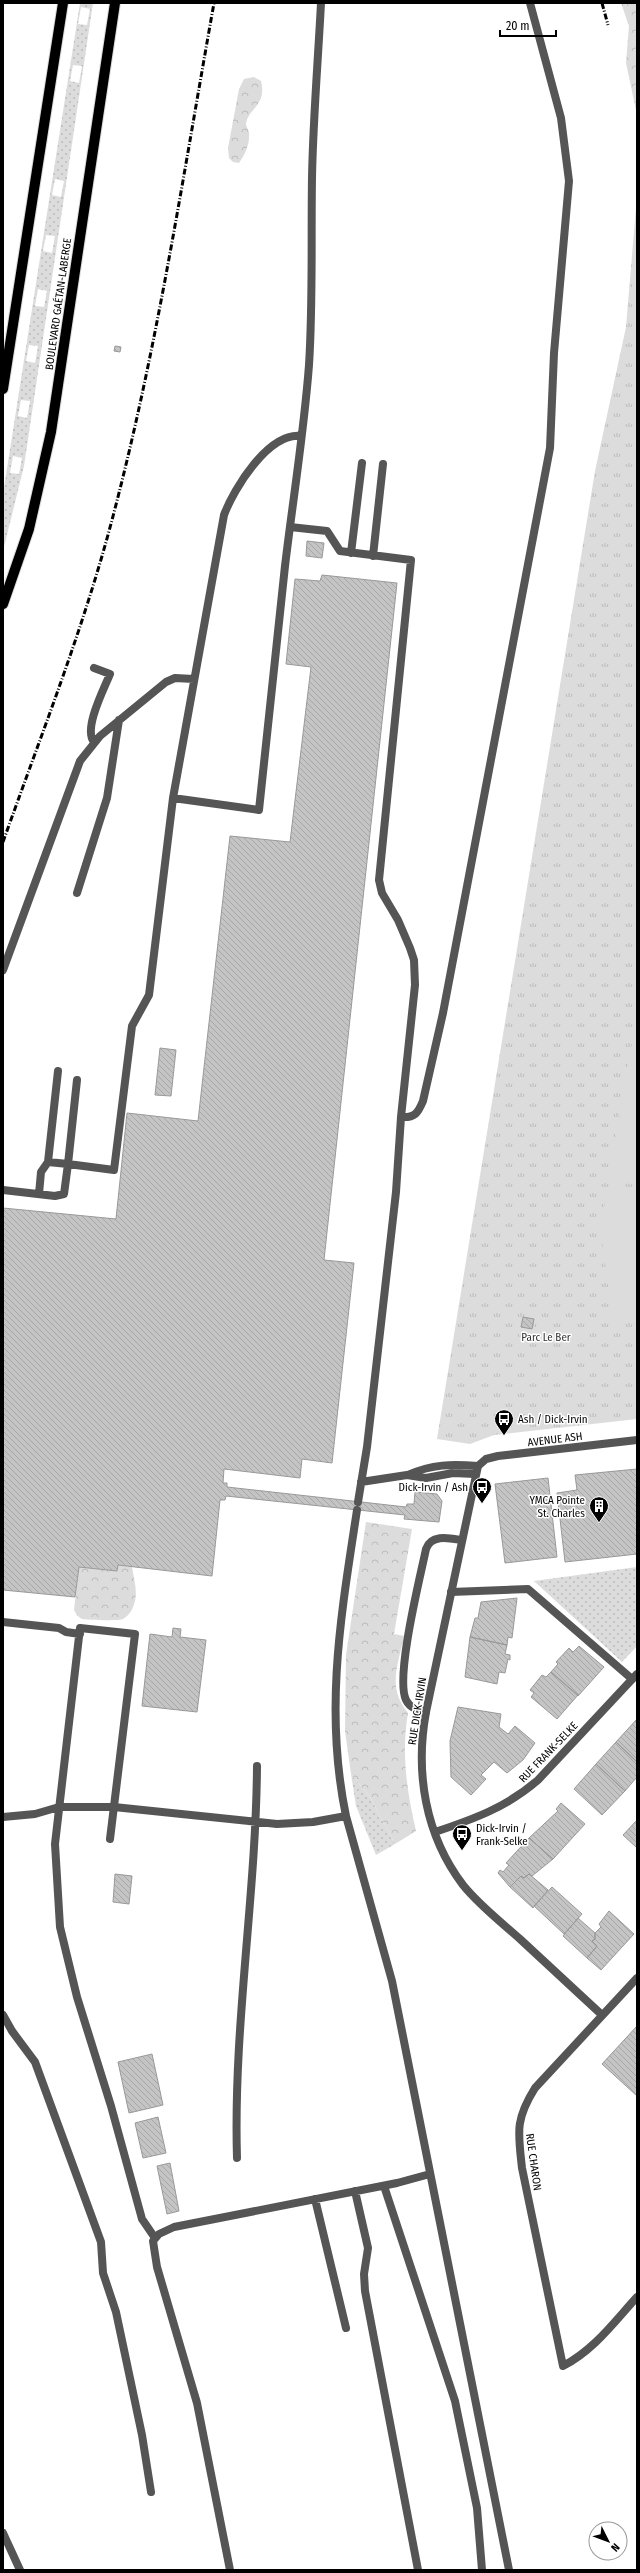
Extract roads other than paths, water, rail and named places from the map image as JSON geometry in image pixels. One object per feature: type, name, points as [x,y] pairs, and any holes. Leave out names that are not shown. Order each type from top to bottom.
[{"type":"main road","points":[[3,389],[63,3]]},
{"type":"main road","name":"BOULEVARD GAÉTAN-LABERGE","points":[[3,604],[29,528],[50,438],[115,3]]},
{"type":"street","points":[[173,798],[258,810],[309,358],[312,178],[321,3]]},
{"type":"street","points":[[401,1117],[408,1118],[416,1114],[423,1101],[444,1014],[550,448],[554,353],[569,181],[565,137],[561,118],[530,3]]},
{"type":"street","points":[[48,1162],[114,1170],[132,1026],[149,995],[173,798],[194,679],[228,504],[250,470],[273,445],[286,437],[301,436]]},
{"type":"street","points":[[351,553],[362,463]]},
{"type":"street","points":[[373,556],[383,464]]},
{"type":"street","points":[[290,527],[327,531],[340,551],[411,560],[379,880],[382,893],[404,933],[415,970],[401,1117],[396,1192],[367,1447],[341,1610],[334,1687],[336,1742],[346,1816],[386,1956],[509,2570]]},
{"type":"street","points":[[94,668],[110,674],[91,724],[90,734],[94,742]]},
{"type":"street","points":[[3,970],[80,761],[94,742],[171,679],[194,679]]},
{"type":"street","points":[[77,893],[107,798],[119,720]]},
{"type":"street","points":[[39,1194],[41,1172],[48,1162],[58,1071]]},
{"type":"street","points":[[3,1190],[56,1196],[64,1194],[77,1080]]},
{"type":"street","name":"AVENUE ASH","points":[[476,1470],[486,1459],[498,1456],[637,1440]]},
{"type":"street","points":[[361,1482],[407,1475],[432,1466],[476,1470]]},
{"type":"street","name":"RUE DICK-IRVIN","points":[[476,1470],[426,1712],[421,1751],[424,1800],[435,1832],[450,1864],[474,1896],[602,2015]]},
{"type":"street","points":[[426,1712],[411,1707],[407,1702],[402,1678],[426,1549],[429,1543],[436,1538],[461,1540]]},
{"type":"street","points":[[451,1592],[528,1589],[635,1676]]},
{"type":"street","points":[[3,1622],[59,1628],[66,1632],[80,1634]]},
{"type":"street","points":[[110,1839],[135,1634],[80,1628],[55,1844],[60,1927],[67,1963],[111,2106],[142,2219],[155,2238]]},
{"type":"street","name":"RUE FRANK-SELKE","points":[[435,1832],[486,1815],[521,1795],[538,1780],[635,1676]]},
{"type":"street","points":[[237,2158],[236,2084],[257,1822],[258,1766]]},
{"type":"street","points":[[3,1817],[35,1814],[60,1807],[114,1807],[257,1822],[297,1824],[346,1816]]},
{"type":"street","name":"RUE CHARON","points":[[637,1978],[535,2088],[523,2107],[519,2120],[522,2168],[563,2366],[578,2358],[597,2342],[637,2297]]},
{"type":"street","points":[[3,2015],[12,2031],[35,2062],[101,2242],[103,2273],[116,2312],[142,2435],[151,2492]]},
{"type":"street","points":[[230,2570],[202,2427],[154,2255],[153,2244],[155,2238],[174,2228],[384,2186],[430,2174]]},
{"type":"street","points":[[384,2186],[455,2401],[477,2508],[482,2570]]},
{"type":"street","points":[[356,2191],[368,2248],[364,2274],[365,2291],[418,2570]]},
{"type":"street","points":[[315,2199],[346,2328]]},
{"type":"street","points":[[3,2533],[20,2570]]},
{"type":"railway","points":[[3,842],[75,642],[101,561],[112,520],[143,392],[156,327],[214,3]]},
{"type":"railway","points":[[602,3],[608,25]]},
{"type":"place","name":"Ash / Dick-Irvin","points":[[504,1436]]},
{"type":"place","name":"Dick-Irvin / Ash","points":[[482,1504]]},
{"type":"place","name":"YMCA Pointe St. Charles","points":[[599,1523]]},
{"type":"place","name":"Dick-Irvin / Frank-Selke","points":[[462,1851]]},
{"type":"park label","name":"Parc Le Ber","points":[[546,1337]]}]
